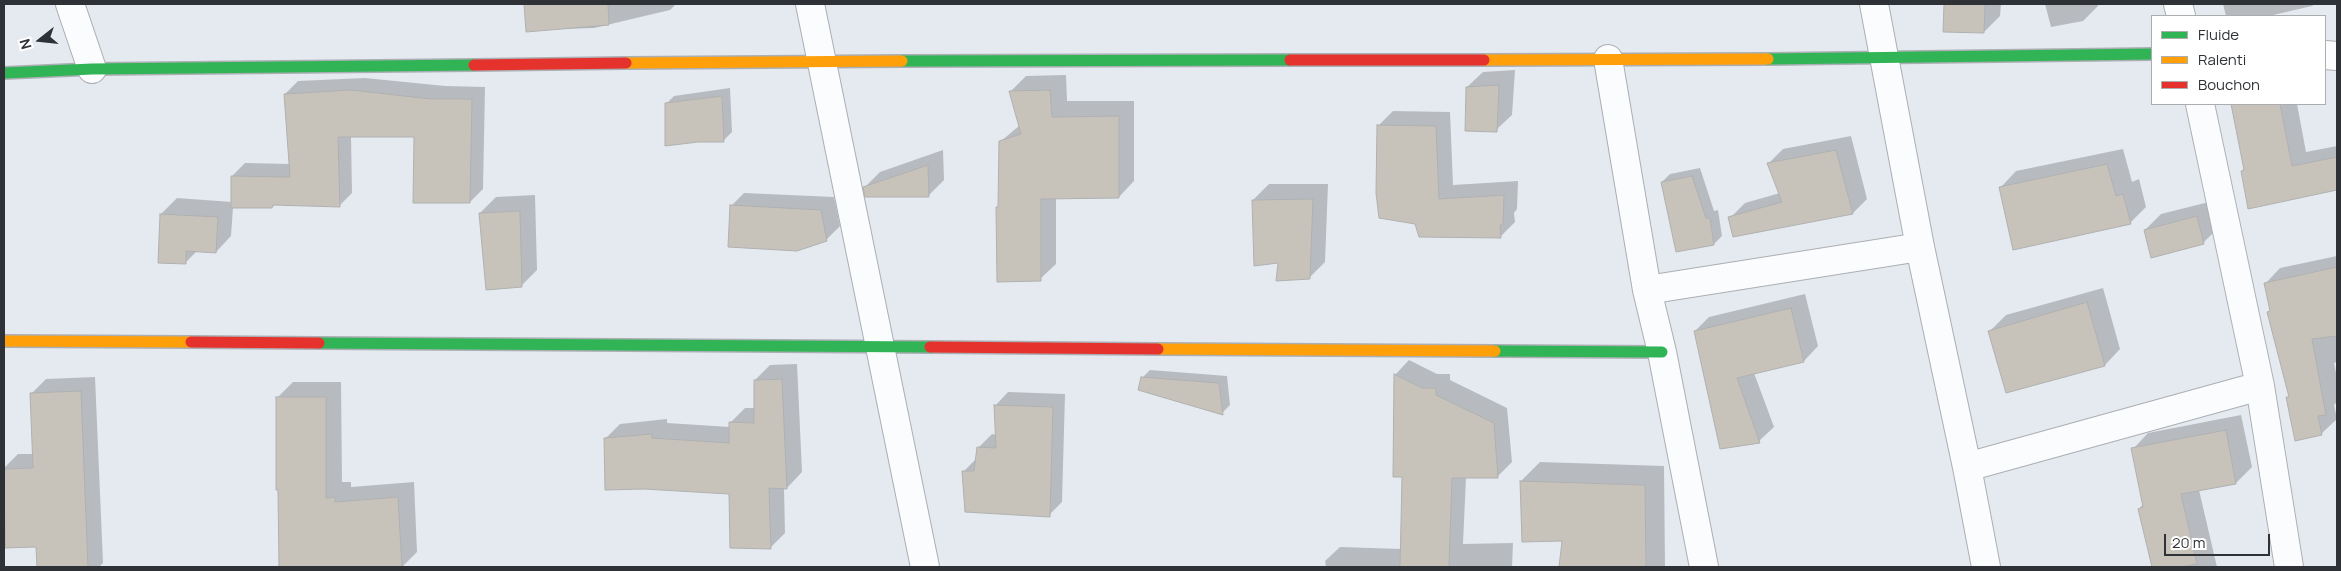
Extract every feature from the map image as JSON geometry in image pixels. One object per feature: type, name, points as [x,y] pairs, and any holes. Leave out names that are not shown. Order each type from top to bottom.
[{"type":"street","points":[[70,4],[92,69]]},
{"type":"street","points":[[810,4],[925,567]]},
{"type":"street","points":[[1874,4],[1920,247],[1967,467],[1986,567]]},
{"type":"street","points":[[4,73],[92,69],[822,61],[1884,59],[2151,54]]},
{"type":"street","points":[[1608,59],[1647,290],[1662,352],[1704,567]]},
{"type":"street","points":[[2200,105],[2260,386],[2289,567]]},
{"type":"street","points":[[1647,290],[1920,247]]},
{"type":"street","points":[[4,341],[1662,352]]},
{"type":"street","points":[[1967,467],[2260,386]]},
{"type":"building","points":[[524,4],[608,4],[609,25],[526,32]]},
{"type":"building","points":[[1944,4],[1985,4],[1984,33],[1943,32]]},
{"type":"building","points":[[1499,85],[1497,132],[1465,131],[1466,87]]},
{"type":"building","points":[[351,90],[431,99],[472,99],[470,203],[413,203],[414,137],[338,137],[340,207],[273,205],[272,208],[231,208],[231,176],[290,177],[284,94]]},
{"type":"building","points":[[1050,90],[1052,117],[1119,116],[1119,198],[1041,199],[1041,281],[997,282],[996,207],[998,207],[999,141],[1021,134],[1009,91]]},
{"type":"building","points":[[722,96],[724,142],[698,142],[665,146],[665,103]]},
{"type":"building","points":[[2231,105],[2280,105],[2292,166],[2337,157],[2337,190],[2248,209],[2241,171],[2244,170]]},
{"type":"building","points":[[1377,125],[1436,126],[1439,199],[1504,195],[1503,225],[1500,225],[1501,238],[1419,237],[1415,224],[1379,218],[1376,193]]},
{"type":"building","points":[[1836,150],[1853,214],[1733,237],[1728,217],[1782,202],[1767,163]]},
{"type":"building","points":[[2107,164],[2116,196],[2123,194],[2131,224],[2013,250],[1999,187]]},
{"type":"building","points":[[928,165],[929,197],[865,197],[863,187]]},
{"type":"building","points":[[1692,176],[1706,218],[1710,218],[1714,245],[1676,252],[1661,182]]},
{"type":"building","points":[[1313,199],[1310,279],[1276,281],[1278,263],[1254,266],[1252,200]]},
{"type":"building","points":[[730,205],[821,210],[827,241],[797,251],[728,247]]},
{"type":"building","points":[[520,211],[522,287],[486,290],[479,213]]},
{"type":"building","points":[[160,214],[218,217],[216,253],[186,251],[186,264],[158,263]]},
{"type":"building","points":[[2197,216],[2204,244],[2151,258],[2144,230]]},
{"type":"building","points":[[2337,267],[2337,336],[2312,339],[2326,415],[2318,416],[2322,435],[2295,441],[2286,397],[2289,397],[2267,312],[2270,311],[2264,283]]},
{"type":"building","points":[[2087,302],[2105,366],[2006,393],[1988,331]]},
{"type":"building","points":[[1791,308],[1804,362],[1737,378],[1760,443],[1720,449],[1694,331]]},
{"type":"building","points":[[1394,374],[1422,388],[1436,388],[1436,395],[1494,423],[1498,478],[1452,478],[1449,567],[1400,567],[1402,477],[1393,477]]},
{"type":"building","points":[[1141,377],[1219,383],[1223,415],[1138,390]]},
{"type":"building","points":[[782,379],[787,489],[769,488],[771,549],[730,548],[729,494],[644,489],[605,490],[604,438],[652,434],[652,438],[729,443],[729,422],[754,423],[754,380]]},
{"type":"building","points":[[81,391],[88,567],[37,567],[36,547],[5,548],[4,469],[33,468],[30,393]]},
{"type":"building","points":[[276,397],[326,397],[326,498],[335,497],[335,502],[398,497],[402,567],[279,567],[278,490],[276,490]]},
{"type":"building","points":[[994,405],[1053,407],[1050,517],[965,512],[962,471],[974,471],[977,447],[996,448]]},
{"type":"building","points":[[2226,430],[2236,484],[2181,494],[2197,564],[2182,567],[2152,567],[2138,509],[2143,507],[2131,448]]},
{"type":"building","points":[[1520,481],[1645,485],[1646,567],[1559,567],[1562,541],[1522,542]]},
{"type":"traffic: fast","points":[[1768,59],[2151,54]]},
{"type":"traffic: fast","points":[[902,61],[1290,60]]},
{"type":"traffic: fast","points":[[4,73],[92,69],[474,65]]},
{"type":"traffic: fast","points":[[319,343],[930,347]]},
{"type":"traffic: fast","points":[[1495,351],[1662,352]]},
{"type":"traffic: slow","points":[[1484,60],[1768,59]]},
{"type":"traffic: slow","points":[[626,63],[902,61]]},
{"type":"traffic: slow","points":[[4,341],[191,342]]},
{"type":"traffic: slow","points":[[1158,349],[1495,351]]},
{"type":"traffic: jam","points":[[1290,60],[1484,60]]},
{"type":"traffic: jam","points":[[474,65],[626,63]]},
{"type":"traffic: jam","points":[[191,342],[319,343]]},
{"type":"traffic: jam","points":[[930,347],[1158,349]]}]
